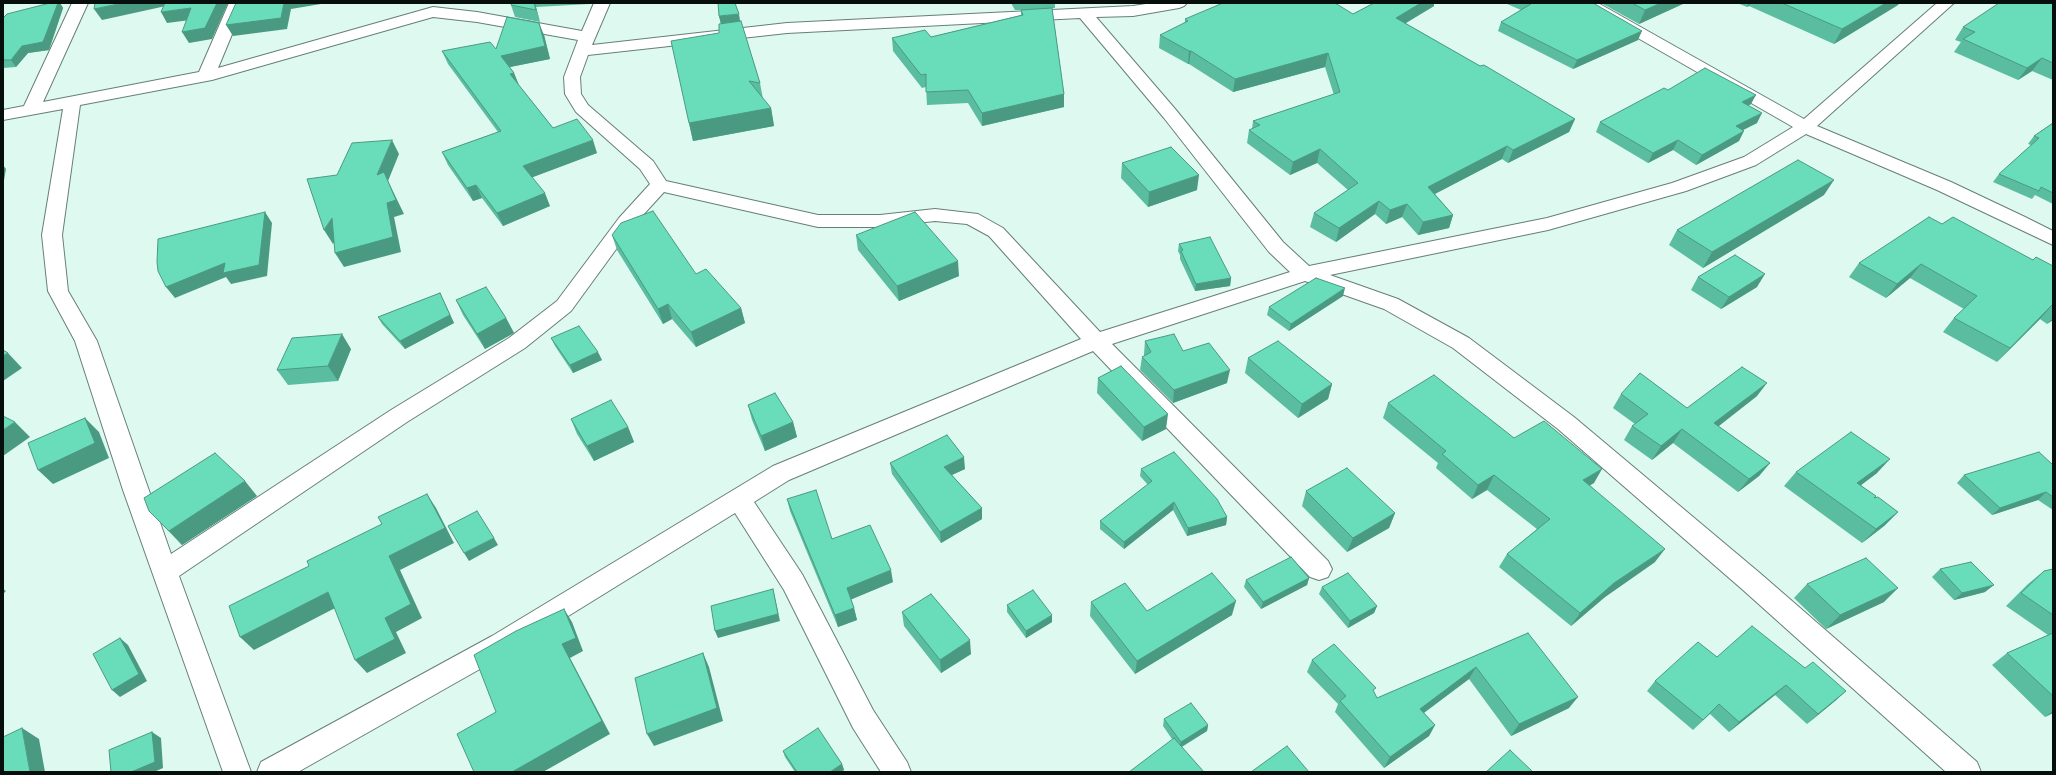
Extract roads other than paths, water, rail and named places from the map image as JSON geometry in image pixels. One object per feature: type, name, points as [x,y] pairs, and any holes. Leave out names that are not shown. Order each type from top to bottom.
[{"type":"street","points":[[30,111],[80,3]]},
{"type":"street","points":[[206,76],[237,3]]},
{"type":"street","points":[[602,3],[584,44],[572,77],[573,94],[582,108],[646,165],[660,185],[818,221],[880,221],[936,215],[971,218],[996,232],[1096,341],[1319,569]]},
{"type":"street","points":[[3,116],[206,76],[432,12],[478,17],[584,44],[788,28],[1133,11],[1179,3]]},
{"type":"street","points":[[1587,3],[1805,128],[1944,186],[2018,220],[2053,239]]},
{"type":"street","points":[[271,772],[501,644],[738,498],[781,474],[1096,341],[1305,274],[1381,257],[1548,224],[1679,187],[1750,161],[1805,128],[1946,3]]},
{"type":"street","points":[[1084,13],[1170,114],[1276,247],[1305,274],[1391,304],[1467,348],[1566,423],[1752,582],[1967,772]]},
{"type":"street","points":[[72,103],[52,235],[58,291],[86,341],[164,572],[237,772]]},
{"type":"street","points":[[164,572],[399,416],[517,343],[564,306],[594,263],[626,222],[660,185]]},
{"type":"street","points":[[738,498],[793,582],[864,719],[897,772]]}]
